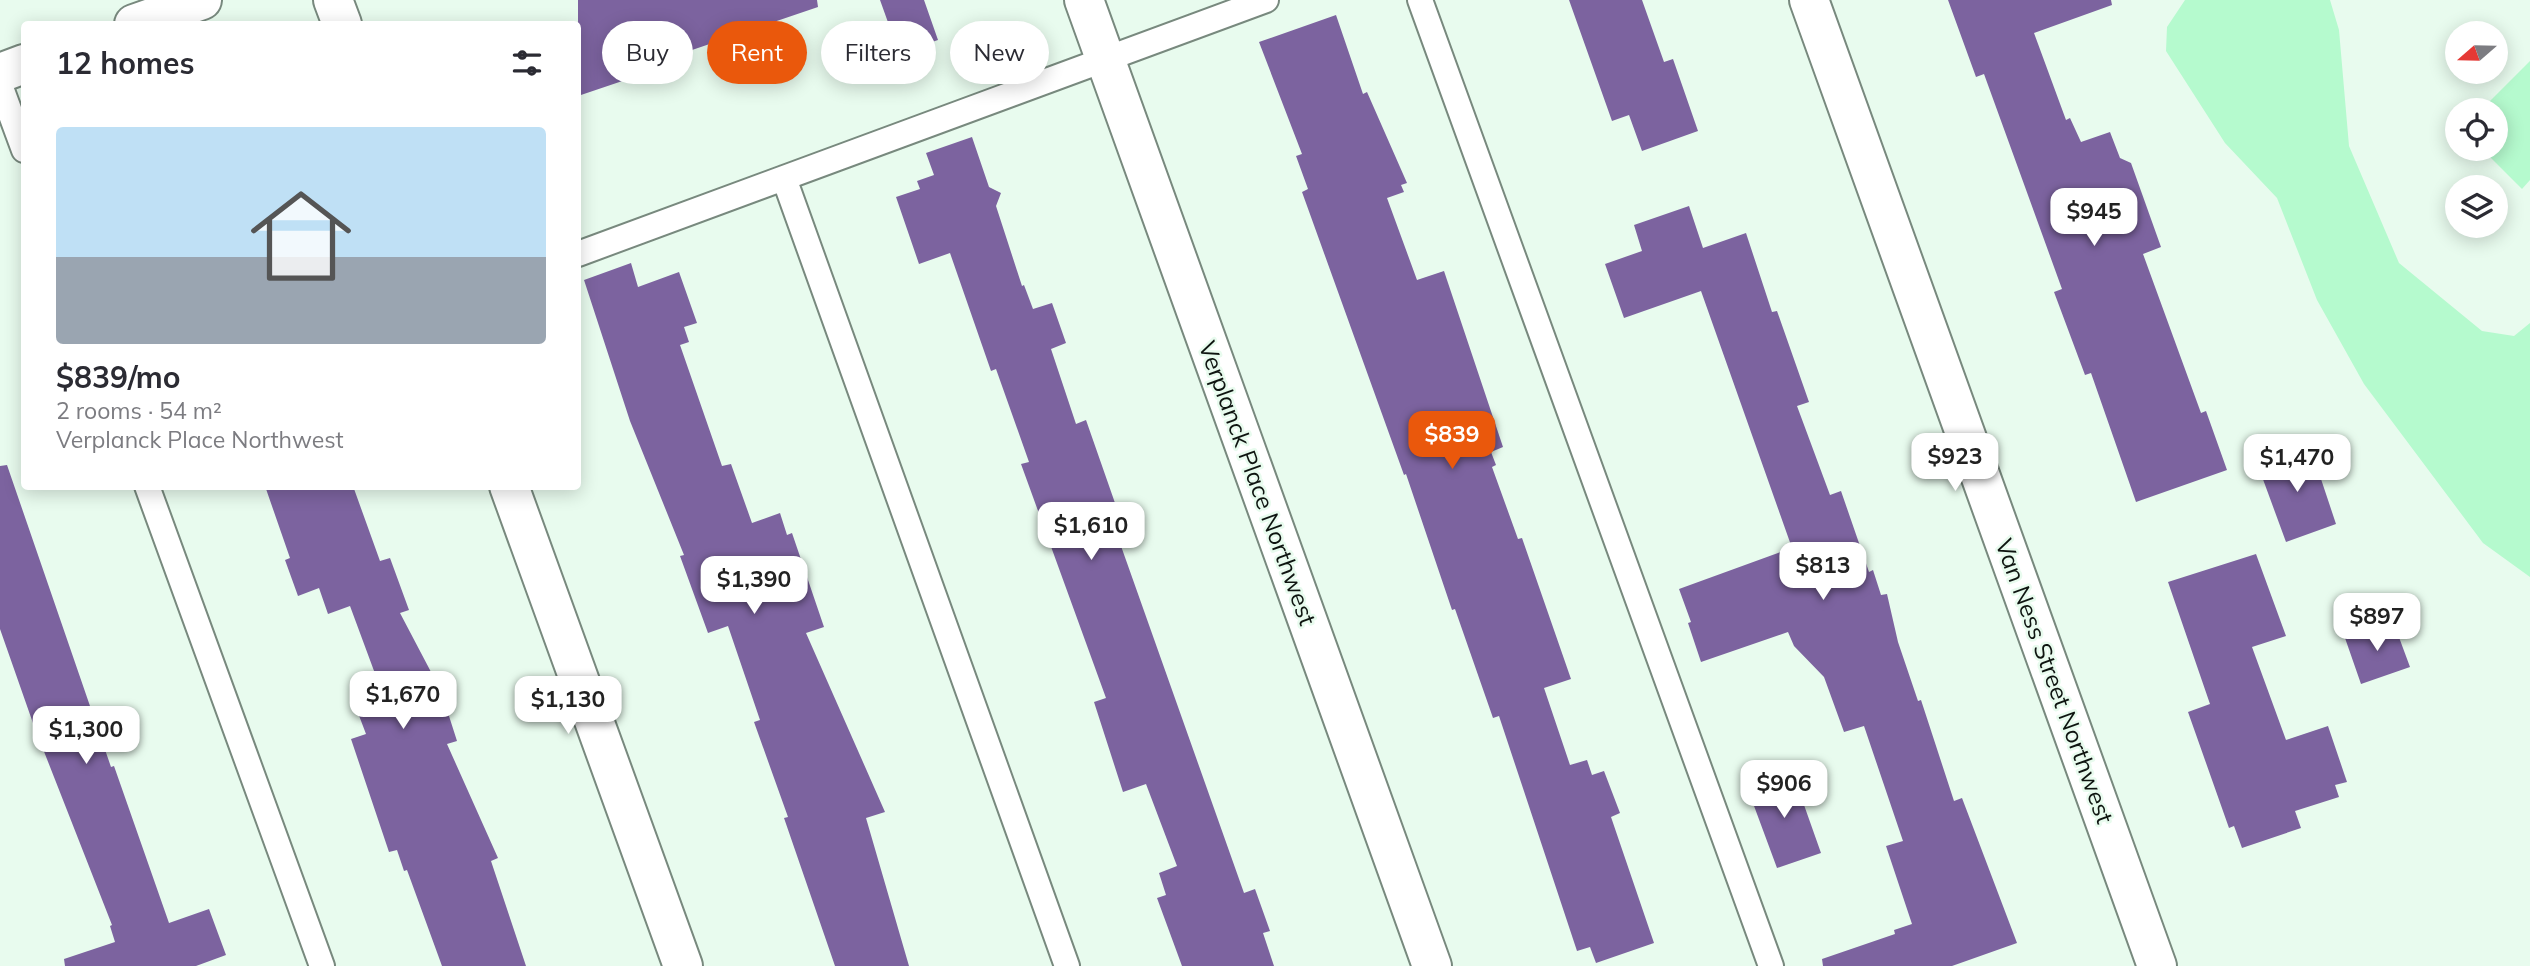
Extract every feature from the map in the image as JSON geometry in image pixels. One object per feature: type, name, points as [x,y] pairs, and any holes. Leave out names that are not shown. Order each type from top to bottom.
[{"type":"street","points":[[142,21],[202,0]]},
{"type":"street","points":[[333,0],[341,21]]},
{"type":"street","name":"Verplanck Place Northwest","points":[[1084,0],[1432,966]]},
{"type":"street","name":"Van Ness Street Northwest","points":[[1809,0],[2157,966]]},
{"type":"street","points":[[0,73],[21,65]]},
{"type":"street","points":[[510,490],[683,966]]},
{"type":"lane","points":[[581,253],[1266,0]]},
{"type":"lane","points":[[1420,0],[1771,966]]},
{"type":"lane","points":[[0,85],[21,142]]},
{"type":"lane","points":[[784,178],[1067,966]]},
{"type":"lane","points":[[148,490],[323,966]]},
{"type":"green space","points":[[2185,0],[2330,0],[2339,30],[2349,146],[2399,263],[2482,331],[2514,336],[2530,323],[2530,577],[2483,543],[2364,384],[2317,300],[2277,198],[2225,143],[2166,51],[2167,27]]},
{"type":"green space","points":[[2530,61],[2530,180],[2522,189],[2494,161],[2508,161],[2508,98],[2493,98]]},
{"type":"building","points":[[578,0],[817,0],[818,7],[777,21],[707,21],[707,45],[693,50],[693,21],[602,21],[602,84],[614,84],[581,95],[581,21],[578,21]]},
{"type":"building","points":[[880,0],[924,0],[931,21],[888,21]]},
{"type":"building","points":[[1569,0],[1642,0],[1664,62],[1673,59],[1698,131],[1642,151],[1629,115],[1612,121]]},
{"type":"building","points":[[1948,0],[2111,0],[2112,5],[2034,33],[2066,120],[2070,118],[2081,142],[2110,132],[2120,158],[2131,163],[2161,247],[2143,254],[2201,413],[2206,411],[2227,470],[2136,502],[2091,373],[2085,375],[2054,292],[2062,289],[1984,74],[1976,77]]},
{"type":"building","points":[[1336,15],[1363,94],[1367,92],[1407,183],[1401,185],[1404,192],[1387,198],[1417,280],[1444,271],[1503,447],[1491,452],[1496,465],[1492,467],[1518,539],[1522,538],[1571,679],[1544,688],[1570,765],[1587,760],[1592,775],[1604,771],[1620,813],[1611,817],[1654,943],[1596,963],[1590,947],[1577,951],[1499,716],[1493,718],[1455,609],[1452,610],[1406,474],[1404,475],[1302,192],[1308,189],[1296,156],[1302,154],[1259,42]]},
{"type":"building","points":[[972,137],[989,187],[1001,193],[996,206],[1022,286],[1024,285],[1033,309],[1052,303],[1066,343],[1051,349],[1076,424],[1086,420],[1129,543],[1121,546],[1244,893],[1255,889],[1270,931],[1263,933],[1274,966],[1182,966],[1157,898],[1166,895],[1159,873],[1177,866],[1146,784],[1123,792],[1094,702],[1106,698],[1021,464],[1029,462],[996,369],[991,371],[950,253],[919,264],[896,197],[920,189],[917,181],[934,175],[926,153]]},
{"type":"building","points":[[1689,206],[1703,248],[1746,233],[1772,312],[1777,311],[1809,402],[1797,406],[1830,495],[1841,491],[1869,572],[1873,570],[1881,595],[1887,594],[1898,642],[1918,701],[1921,700],[1954,801],[1962,798],[2017,943],[1952,966],[1823,966],[1822,959],[1895,934],[1894,930],[1912,924],[1886,846],[1903,841],[1864,726],[1844,732],[1824,677],[1794,646],[1788,632],[1701,662],[1679,589],[1792,548],[1701,291],[1624,318],[1605,264],[1642,251],[1634,225]]},
{"type":"building","points":[[631,263],[638,287],[679,272],[697,323],[684,327],[689,342],[680,345],[722,466],[731,464],[752,523],[780,513],[787,535],[792,533],[824,627],[806,633],[885,812],[866,818],[909,966],[835,966],[784,818],[788,817],[754,722],[760,720],[728,626],[708,633],[680,556],[684,555],[630,421],[584,280]]},
{"type":"building","points":[[2307,446],[2336,524],[2286,542],[2257,463]]},
{"type":"building","points":[[7,465],[111,767],[114,766],[169,923],[209,909],[226,955],[196,966],[65,966],[64,959],[115,942],[110,926],[112,925],[34,726],[0,629],[0,466]]},
{"type":"building","points":[[266,490],[354,490],[380,561],[390,558],[409,610],[400,613],[441,691],[457,741],[447,744],[498,858],[491,861],[526,966],[442,966],[407,870],[404,871],[397,850],[389,852],[351,739],[366,734],[355,705],[380,696],[374,680],[377,679],[350,606],[328,614],[319,588],[298,596],[285,560],[290,558]]},
{"type":"building","points":[[2256,554],[2286,636],[2252,647],[2286,740],[2328,726],[2347,782],[2335,785],[2339,797],[2295,811],[2301,828],[2242,848],[2234,826],[2229,828],[2188,712],[2210,704],[2168,582]]},
{"type":"building","points":[[2393,621],[2410,667],[2361,684],[2345,638]]},
{"type":"building","points":[[1792,771],[1821,853],[1777,868],[1747,787]]}]
